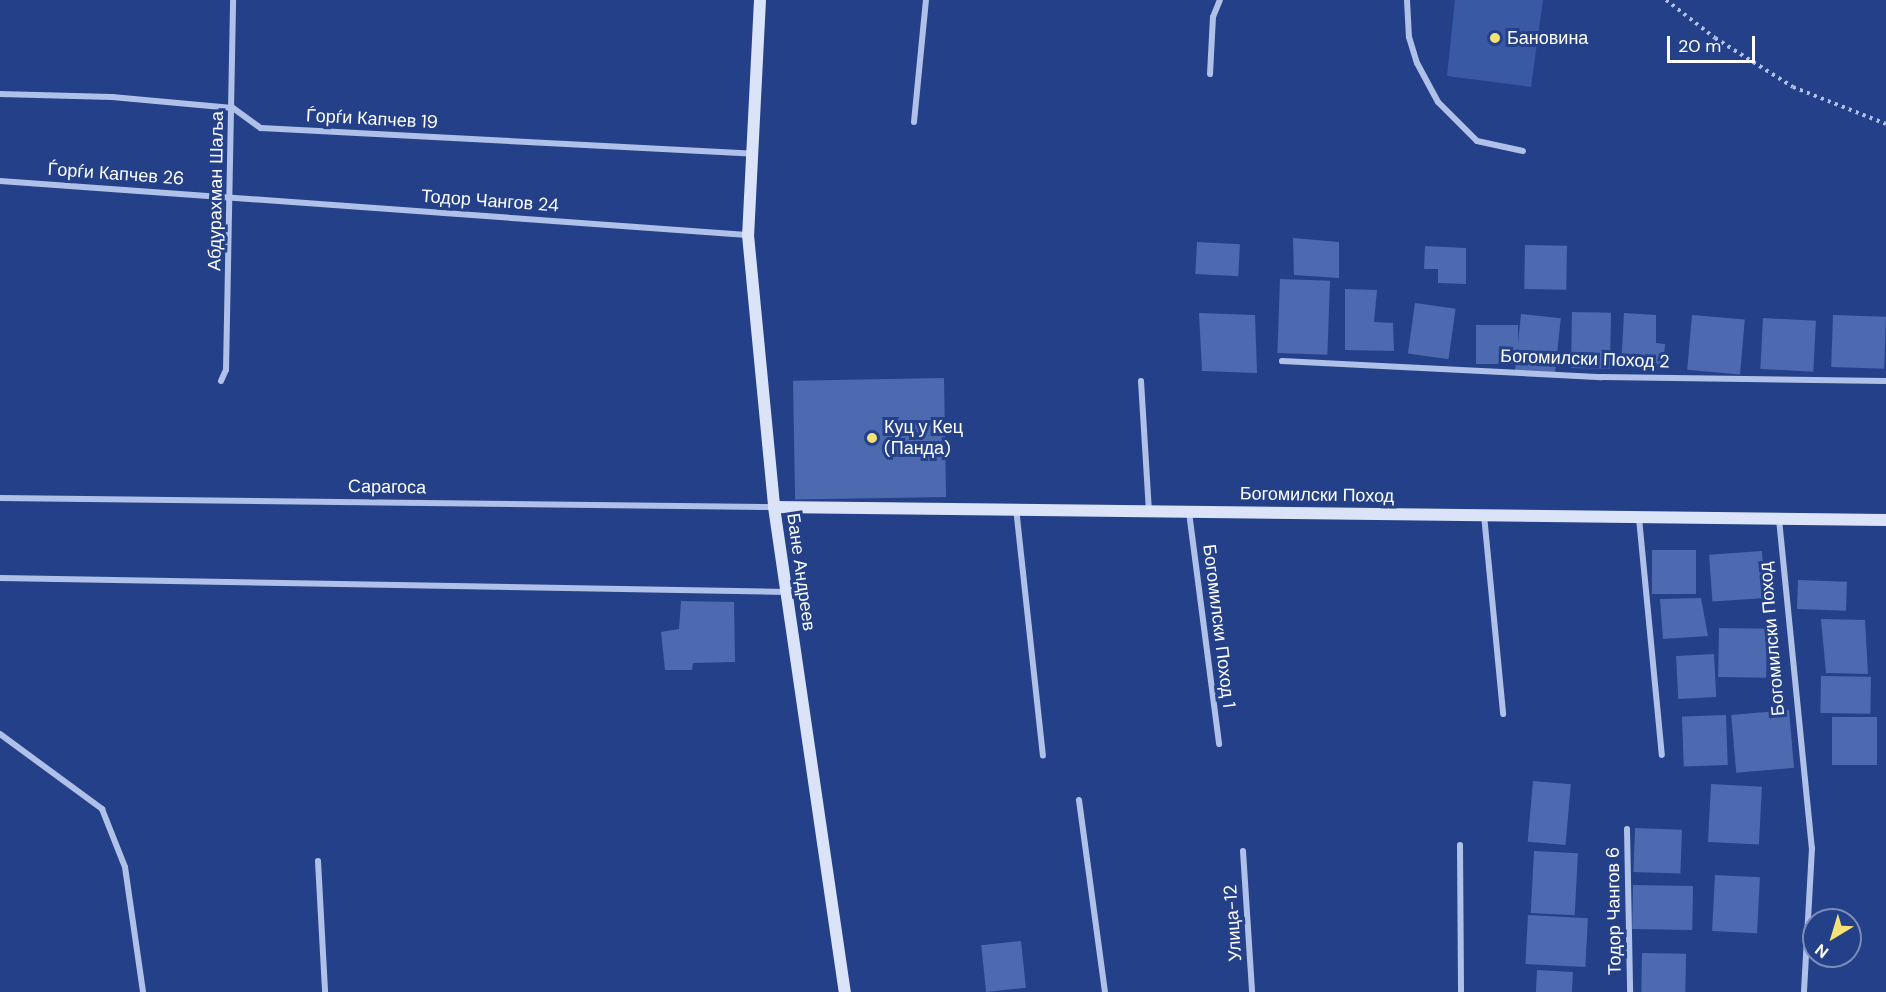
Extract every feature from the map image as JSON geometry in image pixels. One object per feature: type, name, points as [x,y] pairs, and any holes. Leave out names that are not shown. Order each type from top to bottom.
[{"type":"street","name":"Абдурахман Шаља","points":[[221,381],[226,370],[233,108],[233,0]]},
{"type":"street","name":"Бане Андреев","points":[[760,0],[749,154],[747,235],[774,507],[845,992]]},
{"type":"street","points":[[914,122],[926,0]]},
{"type":"street","points":[[1210,74],[1213,17],[1220,0]]},
{"type":"street","points":[[1407,0],[1409,37],[1417,63],[1438,102],[1477,141],[1523,151]]},
{"type":"street","points":[[0,94],[112,97],[233,108]]},
{"type":"street","name":"Ѓорѓи Капчев 19","points":[[233,108],[261,128],[749,154]]},
{"type":"street","name":"Ѓорѓи Капчев 26","points":[[0,181],[230,196]]},
{"type":"street","name":"Тодор Чангов 24","points":[[230,196],[747,235]]},
{"type":"street","name":"Богомилски Поход 2","points":[[1282,361],[1602,377],[1886,381]]},
{"type":"street","points":[[1141,381],[1149,510]]},
{"type":"street","name":"Сарагоса","points":[[0,498],[774,507]]},
{"type":"street","name":"Богомилски Поход","points":[[774,507],[1016,508],[1886,520]]},
{"type":"street","points":[[1016,508],[1043,756]]},
{"type":"street","name":"Богомилски Поход 1","points":[[1189,511],[1219,744]]},
{"type":"street","points":[[1484,514],[1503,714]]},
{"type":"street","points":[[1639,517],[1662,754]]},
{"type":"street","name":"Богомилски Поход","points":[[1779,519],[1812,848],[1804,992]]},
{"type":"street","points":[[0,578],[786,591]]},
{"type":"street","points":[[0,734],[102,809],[125,867],[143,992]]},
{"type":"street","points":[[1079,800],[1105,992]]},
{"type":"street","name":"Тодор Чангов 6","points":[[1627,829],[1630,992]]},
{"type":"street","points":[[1460,844],[1461,992]]},
{"type":"street","name":"Улица-12","points":[[1243,852],[1252,992]]},
{"type":"street","points":[[318,861],[325,992]]},
{"type":"path","points":[[1666,0],[1715,38],[1793,87],[1886,124]]},
{"type":"shaded area","name":"Бановина","points":[[1455,0],[1543,0],[1531,87],[1447,76]]},
{"type":"building","points":[[1293,238],[1339,242],[1339,278],[1294,275]]},
{"type":"building","points":[[1197,242],[1240,244],[1238,276],[1195,274]]},
{"type":"building","points":[[1525,245],[1567,246],[1566,290],[1524,289]]},
{"type":"building","points":[[1425,246],[1466,248],[1466,284],[1438,283],[1438,269],[1424,269]]},
{"type":"building","points":[[1280,279],[1330,281],[1327,355],[1277,353]]},
{"type":"building","points":[[1345,289],[1377,290],[1374,322],[1393,323],[1394,351],[1345,350]]},
{"type":"building","points":[[1415,303],[1456,309],[1449,359],[1408,354]]},
{"type":"building","points":[[1572,312],[1611,313],[1610,369],[1571,368]]},
{"type":"building","points":[[1199,313],[1255,315],[1257,373],[1202,371]]},
{"type":"building","points":[[1624,313],[1656,315],[1656,343],[1665,344],[1663,370],[1621,368]]},
{"type":"building","points":[[1521,314],[1561,318],[1555,375],[1515,371]]},
{"type":"building","points":[[1692,315],[1745,320],[1740,374],[1687,370]]},
{"type":"building","points":[[1833,315],[1886,317],[1884,369],[1831,367]]},
{"type":"building","points":[[1763,318],[1816,321],[1813,372],[1760,369]]},
{"type":"building","points":[[1476,325],[1518,325],[1518,364],[1476,364]]},
{"type":"building","name":"Куц у Кец (Панда)","points":[[944,378],[946,497],[795,500],[793,381]]},
{"type":"building","points":[[1652,550],[1696,550],[1696,594],[1652,594]]},
{"type":"building","points":[[1762,551],[1765,598],[1712,602],[1709,555]]},
{"type":"building","points":[[1798,580],[1847,582],[1846,611],[1797,609]]},
{"type":"building","points":[[1701,598],[1708,636],[1663,639],[1660,599]]},
{"type":"building","points":[[681,601],[734,602],[735,662],[693,663],[692,670],[665,670],[661,632],[679,629]]},
{"type":"building","points":[[1821,619],[1865,620],[1868,674],[1826,673]]},
{"type":"building","points":[[1719,628],[1767,629],[1766,678],[1718,677]]},
{"type":"building","points":[[1714,654],[1716,697],[1678,699],[1676,656]]},
{"type":"building","points":[[1821,676],[1871,677],[1870,714],[1820,713]]},
{"type":"building","points":[[1789,710],[1794,768],[1736,773],[1731,715]]},
{"type":"building","points":[[1726,715],[1728,765],[1684,767],[1682,717]]},
{"type":"building","points":[[1832,717],[1877,717],[1877,765],[1832,765]]},
{"type":"building","points":[[1533,781],[1571,784],[1566,845],[1528,842]]},
{"type":"building","points":[[1711,784],[1762,787],[1759,845],[1708,842]]},
{"type":"building","points":[[1635,828],[1682,830],[1680,874],[1633,872]]},
{"type":"building","points":[[1534,851],[1578,853],[1575,915],[1531,913]]},
{"type":"building","points":[[1715,875],[1760,877],[1757,933],[1712,931]]},
{"type":"building","points":[[1633,885],[1693,886],[1692,930],[1632,929]]},
{"type":"building","points":[[1528,915],[1588,918],[1585,967],[1525,964]]},
{"type":"building","points":[[1021,941],[1026,988],[986,992],[981,945]]},
{"type":"building","points":[[1642,953],[1686,954],[1685,992],[1641,992]]},
{"type":"building","points":[[1537,970],[1573,972],[1572,992],[1536,992]]},
{"type":"place","name":"Бановина","points":[[1495,38]]},
{"type":"place","name":"Куц у Кец (Панда)","points":[[872,438]]}]
